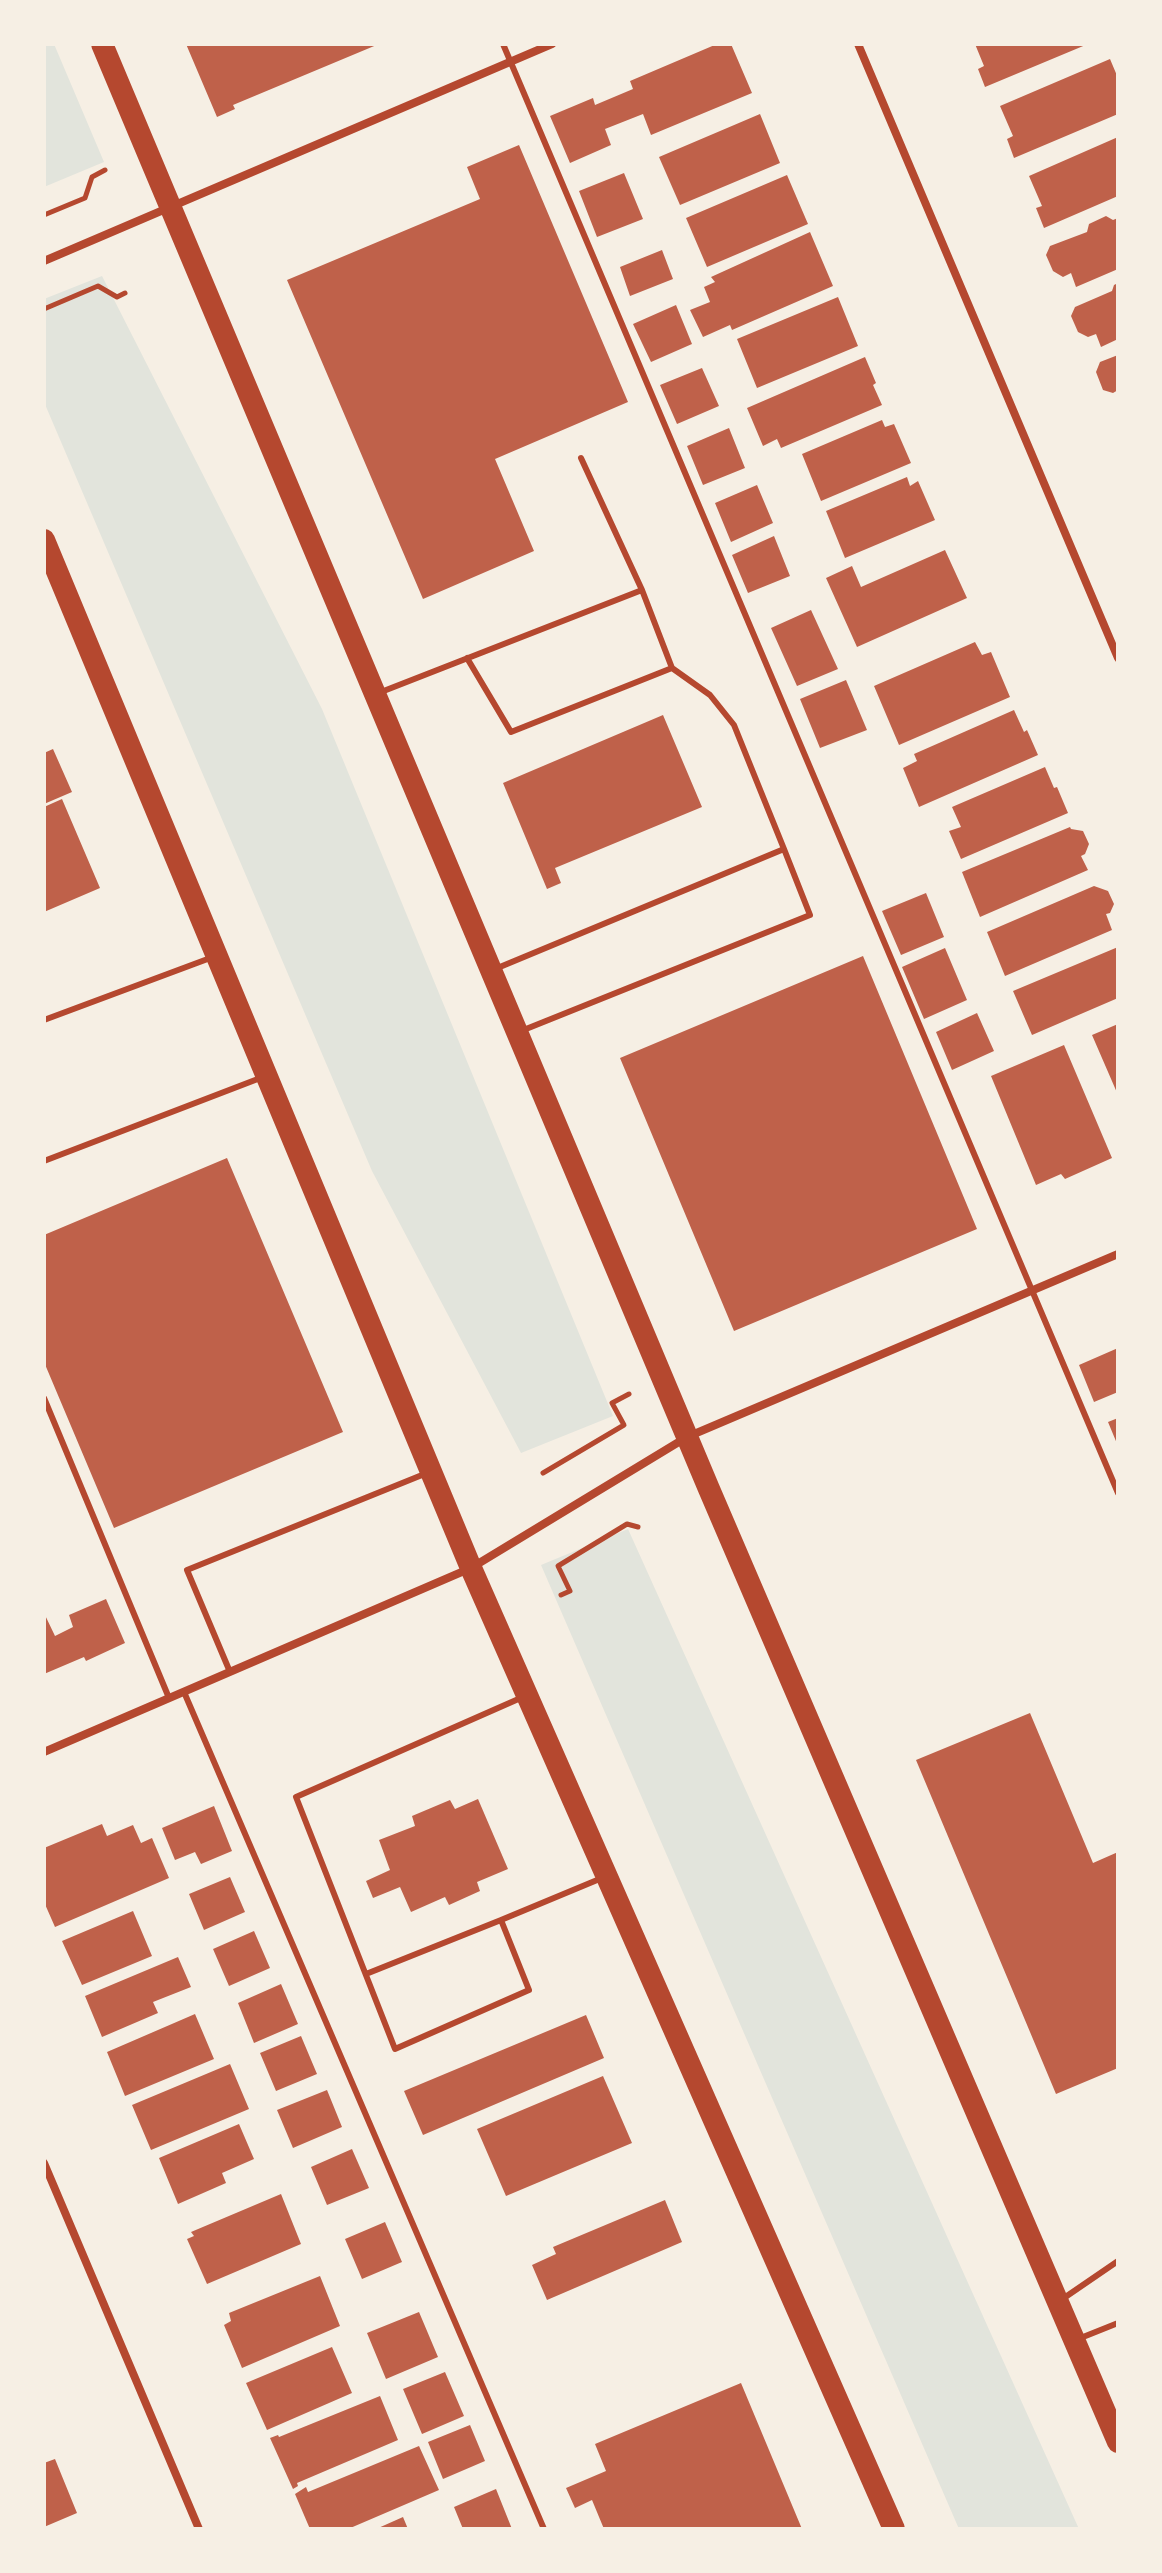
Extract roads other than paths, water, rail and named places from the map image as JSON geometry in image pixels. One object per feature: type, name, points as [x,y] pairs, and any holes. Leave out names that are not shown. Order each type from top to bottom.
[{"type":"highway","points":[[102,44],[687,1437],[1118,2442]]},
{"type":"highway","points":[[44,540],[471,1568],[894,2529]]},
{"type":"street","points":[[44,261],[552,44]]},
{"type":"street","points":[[858,44],[1118,658]]},
{"type":"street","points":[[44,1752],[471,1568],[687,1437],[1118,1254]]},
{"type":"street","points":[[44,2163],[199,2529]]},
{"type":"lane","points":[[503,44],[1118,1493]]},
{"type":"lane","points":[[517,1032],[810,915],[734,725],[710,695],[672,668],[642,590],[581,458]]},
{"type":"lane","points":[[375,694],[642,590]]},
{"type":"lane","points":[[467,658],[511,732],[672,668]]},
{"type":"lane","points":[[491,971],[784,849]]},
{"type":"lane","points":[[44,1020],[217,956]]},
{"type":"lane","points":[[44,1161],[266,1076]]},
{"type":"lane","points":[[44,1398],[169,1698]]},
{"type":"lane","points":[[230,1672],[187,1570],[430,1471]]},
{"type":"lane","points":[[184,1692],[544,2529]]},
{"type":"lane","points":[[501,1920],[529,1990],[395,2049],[296,1797],[526,1695]]},
{"type":"lane","points":[[366,1974],[606,1876]]},
{"type":"lane","points":[[1058,2302],[1118,2261]]},
{"type":"lane","points":[[1075,2341],[1118,2323]]}]
